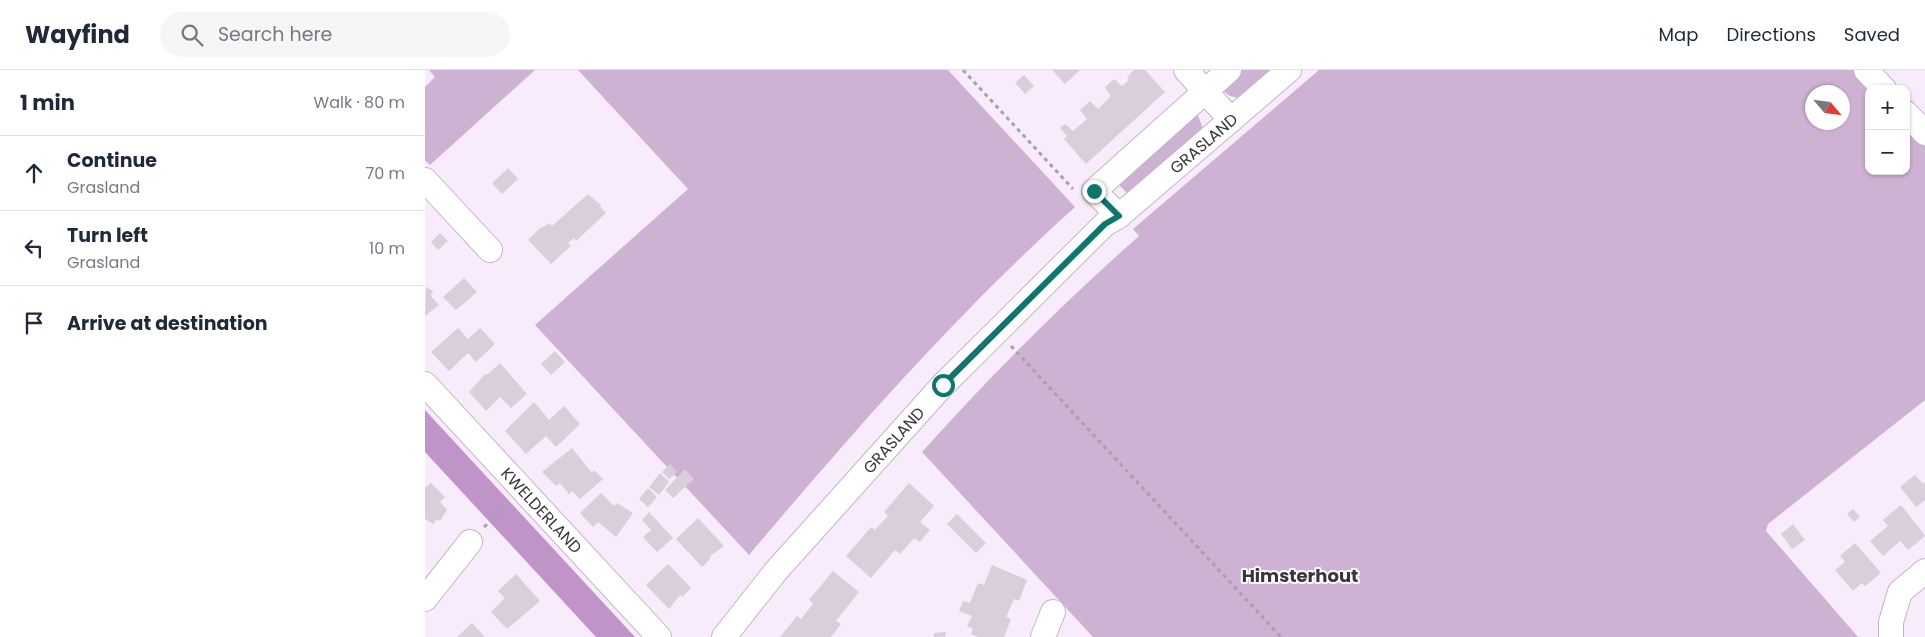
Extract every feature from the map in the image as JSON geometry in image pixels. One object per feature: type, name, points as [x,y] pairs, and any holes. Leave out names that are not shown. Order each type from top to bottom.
[{"type":"street","points":[[1186,70],[1231,120]]},
{"type":"street","points":[[1119,216],[1094,191],[1229,70]]},
{"type":"street","name":"GRASLAND","points":[[725,637],[777,571],[943,385],[1105,224],[1119,216],[1289,70]]},
{"type":"street","points":[[1866,70],[1880,85]]},
{"type":"street","points":[[1910,117],[1925,133]]},
{"type":"street","points":[[425,180],[490,250]]},
{"type":"street","name":"KWELDERLAND","points":[[425,384],[659,637]]},
{"type":"street","points":[[425,599],[477,535]]},
{"type":"street","points":[[1891,637],[1891,622],[1900,592],[1925,571]]},
{"type":"street","points":[[1043,637],[1053,612]]},
{"type":"path","points":[[963,70],[1078,195]]},
{"type":"path","points":[[997,331],[1281,637]]},
{"type":"path","points":[[477,535],[522,490]]},
{"type":"shaded area","points":[[429,70],[535,70],[430,165],[425,160],[425,87],[435,77]]},
{"type":"shaded area","points":[[578,70],[948,70],[1075,207],[988,289],[906,375],[749,555],[535,325],[688,189]]},
{"type":"shaded area","points":[[1243,70],[1271,70],[1239,98],[1230,96],[1221,89]]},
{"type":"shaded area","points":[[1319,70],[1869,70],[1869,85],[1865,85],[1865,175],[1910,175],[1910,114],[1925,129],[1925,400],[1768,524],[1766,531],[1858,637],[1093,637],[922,452],[1027,341],[1139,236],[1133,229]]},
{"type":"shaded area","points":[[1197,113],[1202,126],[1202,134],[1130,196],[1117,183]]},
{"type":"shaded area","points":[[425,410],[635,637],[596,637],[425,452]]},
{"type":"building","points":[[1052,70],[1080,70],[1065,84]]},
{"type":"building","points":[[1134,70],[1145,70],[1165,92],[1086,164],[1064,139],[1067,136],[1060,128],[1065,124],[1073,131],[1087,119],[1080,110],[1090,101],[1098,109],[1111,96],[1105,87],[1114,79],[1122,86],[1129,80],[1127,77]]},
{"type":"building","points":[[1024,75],[1034,86],[1025,94],[1015,83]]},
{"type":"building","points":[[508,168],[518,179],[502,194],[492,183]]},
{"type":"building","points":[[588,194],[602,206],[600,207],[606,213],[576,241],[574,238],[568,243],[571,246],[551,264],[528,240],[539,229],[550,223],[552,226]]},
{"type":"building","points":[[440,233],[448,241],[438,250],[431,242]]},
{"type":"building","points":[[464,278],[477,292],[456,310],[443,297]]},
{"type":"building","points":[[426,287],[433,291],[431,296],[439,305],[425,316]]},
{"type":"building","points":[[458,328],[468,339],[480,328],[495,344],[476,362],[468,353],[449,371],[431,352]]},
{"type":"building","points":[[555,351],[565,362],[551,375],[541,364]]},
{"type":"building","points":[[500,363],[527,394],[511,408],[500,397],[486,411],[469,392],[485,374],[487,375]]},
{"type":"building","points":[[534,402],[549,420],[564,406],[580,424],[556,447],[546,436],[526,454],[505,431]]},
{"type":"building","points":[[572,448],[592,473],[594,470],[603,479],[580,499],[572,491],[569,494],[560,483],[556,486],[542,472]]},
{"type":"building","points":[[670,464],[677,472],[669,479],[662,472]]},
{"type":"building","points":[[685,469],[694,479],[673,498],[665,490]]},
{"type":"building","points":[[660,473],[669,482],[659,495],[649,487]]},
{"type":"building","points":[[1915,475],[1923,484],[1925,482],[1925,500],[1916,507],[1900,487]]},
{"type":"building","points":[[431,483],[445,497],[440,502],[447,510],[440,521],[437,519],[433,524],[425,519],[425,486]]},
{"type":"building","points":[[909,483],[934,506],[920,522],[930,530],[920,542],[914,538],[900,554],[895,550],[871,578],[846,556],[871,527],[875,530],[888,516],[884,512]]},
{"type":"building","points":[[648,488],[657,497],[648,507],[639,499]]},
{"type":"building","points":[[601,493],[614,506],[617,503],[633,513],[616,537],[598,522],[593,527],[580,513]]},
{"type":"building","points":[[1901,505],[1925,536],[1908,550],[1900,541],[1883,556],[1870,541],[1888,526],[1883,520]]},
{"type":"building","points":[[1853,509],[1860,517],[1854,522],[1847,514]]},
{"type":"building","points":[[649,512],[673,538],[657,552],[643,537],[651,530],[642,520]]},
{"type":"building","points":[[957,514],[986,543],[976,553],[947,524]]},
{"type":"building","points":[[698,518],[724,546],[709,557],[711,558],[702,567],[676,539]]},
{"type":"building","points":[[1793,524],[1805,540],[1792,549],[1781,534]]},
{"type":"building","points":[[1855,543],[1881,573],[1865,586],[1862,583],[1853,591],[1835,570],[1845,562],[1840,556]]},
{"type":"building","points":[[668,564],[691,588],[682,597],[680,595],[669,609],[646,585]]},
{"type":"building","points":[[992,565],[1027,580],[1019,601],[1014,599],[1006,617],[1011,619],[1004,637],[978,637],[971,634],[973,629],[967,626],[972,616],[959,611],[963,601],[970,603],[978,583],[984,585]]},
{"type":"building","points":[[833,571],[859,592],[836,621],[841,624],[831,637],[780,637],[797,616],[801,619],[813,604],[809,600]]},
{"type":"building","points":[[516,574],[540,601],[507,629],[491,612],[505,598],[498,591]]},
{"type":"building","points":[[472,623],[485,637],[457,637]]},
{"type":"building","points":[[946,632],[945,637],[934,637],[934,633]]},
{"type":"district","name":"Himsterhout","points":[[1300,575]]},
{"type":"route","points":[[943,385],[1105,224],[1119,216],[1094,191]]}]
